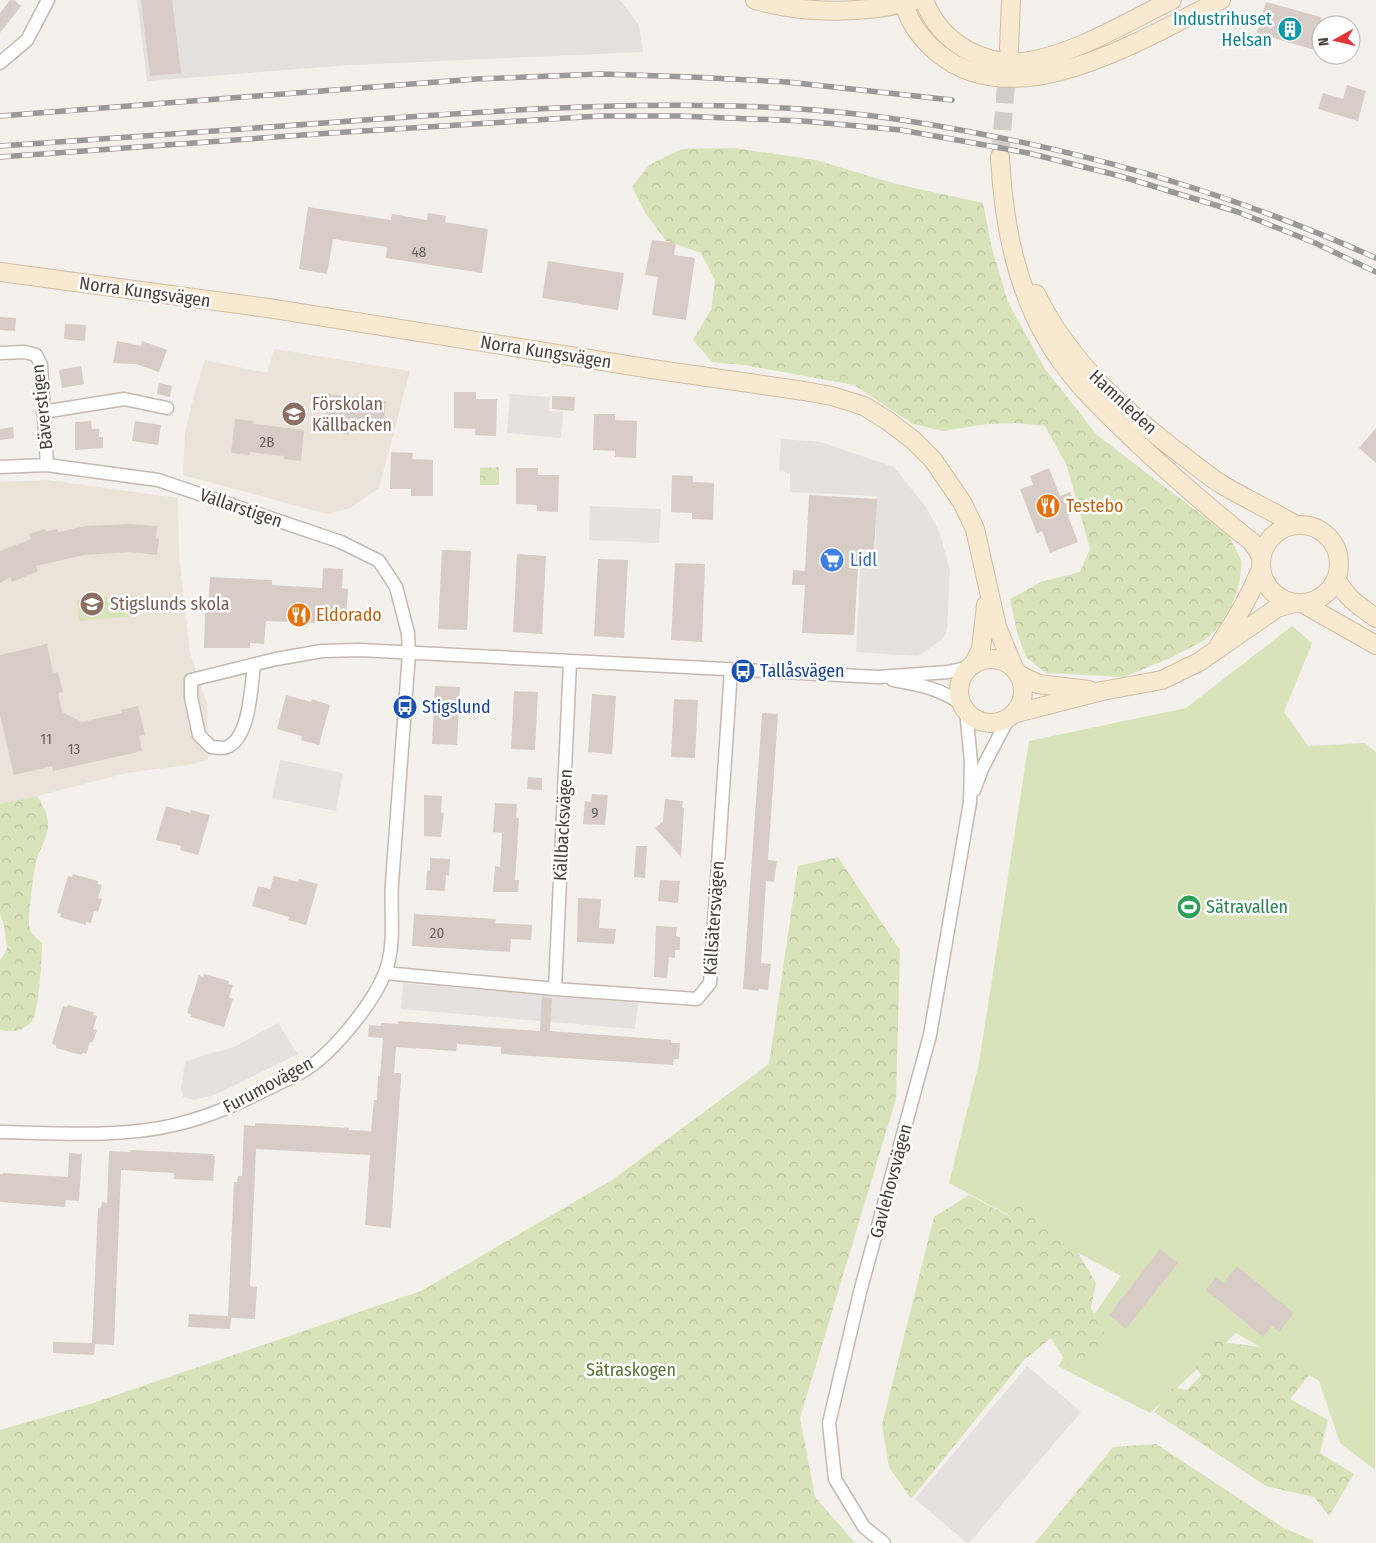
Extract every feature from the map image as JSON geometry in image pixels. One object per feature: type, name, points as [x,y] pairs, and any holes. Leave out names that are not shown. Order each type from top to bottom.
[{"type":"street","points":[[0,63],[27,40],[48,0]]},
{"type":"street","points":[[755,0],[774,5],[833,11],[878,8],[908,1],[910,20],[918,33],[930,47],[943,57],[965,70],[986,76],[1010,78],[1035,77],[1070,69],[1111,54],[1221,0]]},
{"type":"street","points":[[924,0],[935,23],[954,43],[971,53],[1011,62],[1034,60],[1065,51],[1172,0]]},
{"type":"street","points":[[1008,49],[1011,1]]},
{"type":"street","name":"Hamnleden","points":[[1000,157],[1002,197],[1007,228],[1022,285],[1045,336],[1084,391],[1158,463],[1252,542],[1261,563]]},
{"type":"street","name":"Hamnleden","points":[[1007,228],[1044,308],[1075,356],[1098,381],[1127,409],[1224,486],[1296,525]]},
{"type":"street","name":"Norra Kungsvägen","points":[[0,272],[268,308],[642,368],[832,396],[864,406],[913,440],[933,460],[962,502],[975,529],[996,627],[1016,671]]},
{"type":"street","name":"Bäverstigen","points":[[0,353],[25,352],[36,355],[41,365],[47,465]]},
{"type":"street","points":[[43,412],[124,399],[167,408]]},
{"type":"street","name":"Vallarstigen","points":[[0,467],[47,465],[158,480],[341,542],[379,561],[396,588],[408,633],[409,653]]},
{"type":"street","points":[[878,677],[932,688],[948,694],[973,717],[991,723],[1102,692],[1162,680],[1186,669],[1214,652],[1277,608],[1313,600],[1322,595],[1330,588],[1336,578],[1338,568],[1338,556],[1328,537],[1320,530],[1310,526],[1296,525],[1284,528],[1273,535],[1266,545],[1250,595],[1236,621],[1214,652]]},
{"type":"street","points":[[1261,563],[1265,581],[1272,591],[1282,599],[1298,603],[1376,645]]},
{"type":"street","points":[[1336,578],[1341,590],[1349,599],[1376,618]]},
{"type":"street","name":"Norra Kungsvägen","points":[[971,666],[981,649],[987,587]]},
{"type":"street","points":[[254,665],[246,721],[236,740],[226,748],[211,747],[199,735],[191,697],[191,680],[276,659],[322,651],[360,650],[878,677],[948,672],[971,666],[983,660],[994,659],[1004,662],[1038,684],[1102,692]]},
{"type":"street","name":"Furumovägen","points":[[0,1132],[87,1134],[174,1126],[235,1106],[311,1067],[345,1033],[369,1001],[385,973],[391,951],[392,886],[409,653]]},
{"type":"street","name":"Källbacksvägen","points":[[555,989],[570,662]]},
{"type":"street","points":[[964,707],[960,694],[960,684],[971,666]]},
{"type":"street","name":"Källsätersvägen","points":[[385,973],[555,989],[697,999],[710,983],[731,670]]},
{"type":"street","points":[[1011,716],[1019,707],[1023,690],[1022,682],[1016,671]]},
{"type":"street","name":"Gavlehovsvägen","points":[[884,1543],[864,1527],[835,1479],[828,1422],[860,1292],[930,1035],[970,802],[971,762],[964,707]]},
{"type":"street","name":"Gavlehovsvägen","points":[[970,802],[982,769],[1011,716]]},
{"type":"shaded area","points":[[137,0],[620,0],[639,25],[643,52],[350,65],[147,81]]},
{"type":"shaded area","name":"Förskolan Källbacken","points":[[274,349],[410,371],[379,488],[350,508],[327,514],[183,475],[185,433],[205,360],[267,373]]},
{"type":"shaded area","points":[[510,394],[550,397],[549,411],[563,412],[561,438],[507,433]]},
{"type":"shaded area","points":[[781,439],[821,442],[894,467],[926,507],[939,531],[950,570],[947,629],[943,639],[918,656],[856,652],[861,552],[875,553],[876,496],[790,492],[790,473],[779,471]]},
{"type":"shaded area","name":"Stigslunds skola","points":[[48,480],[178,498],[179,556],[190,653],[207,703],[208,759],[195,764],[127,773],[0,804],[0,482]]},
{"type":"shaded area","points":[[590,506],[661,509],[659,543],[589,540]]},
{"type":"shaded area","points":[[280,760],[343,773],[336,811],[272,798]]},
{"type":"shaded area","points":[[403,983],[638,1003],[635,1029],[401,1009]]},
{"type":"shaded area","points":[[278,1023],[298,1054],[215,1095],[194,1100],[183,1097],[181,1088],[185,1062],[232,1048]]},
{"type":"shaded area","points":[[1027,1366],[1081,1412],[969,1543],[967,1543],[915,1499]]},
{"type":"green space","points":[[734,148],[816,160],[896,184],[983,203],[991,245],[1008,302],[1045,369],[1097,435],[1229,536],[1242,562],[1239,585],[1227,619],[1205,640],[1170,658],[1124,677],[1046,673],[1026,657],[1017,632],[1010,599],[1041,582],[1080,572],[1090,549],[1067,466],[1045,426],[1016,423],[987,424],[943,431],[913,424],[854,385],[744,365],[712,362],[693,340],[711,310],[715,280],[701,253],[666,241],[646,214],[632,187],[649,165],[682,149]]},
{"type":"green space","points":[[499,467],[499,485],[480,485],[480,468]]},
{"type":"green space","points":[[133,595],[135,616],[79,621],[77,600]]},
{"type":"green space","name":"Sätravallen","points":[[1292,626],[1312,643],[1284,712],[1308,746],[1365,743],[1376,752],[1375,1470],[1340,1443],[1319,1381],[1236,1333],[1150,1413],[1058,1366],[1121,1276],[949,1183],[979,1063],[1029,741],[1186,708]]},
{"type":"green space","points":[[37,796],[45,811],[48,830],[36,860],[29,911],[31,930],[42,943],[37,1007],[29,1025],[13,1031],[0,1030],[0,960],[7,950],[4,925],[0,914],[0,804]]},
{"type":"green space","name":"Sätraskogen","points":[[838,857],[900,950],[896,1099],[800,1418],[815,1497],[855,1543],[0,1543],[0,1430],[93,1403],[421,1291],[612,1180],[769,1064],[798,866]]},
{"type":"green space","points":[[969,1195],[1009,1216],[1017,1205],[1035,1212],[1068,1236],[1096,1283],[1091,1308],[1110,1344],[1068,1365],[1051,1338],[1024,1360],[911,1499],[889,1467],[882,1425],[934,1217]]},
{"type":"green space","points":[[1213,1341],[1277,1349],[1310,1374],[1290,1399],[1328,1420],[1320,1453],[1354,1474],[1329,1516],[1314,1497],[1266,1486],[1154,1412],[1173,1387],[1187,1390],[1201,1375],[1195,1367]]},
{"type":"green space","points":[[1156,1444],[1284,1528],[1314,1541],[1313,1543],[1035,1543],[1113,1447]]},
{"type":"building","points":[[10,0],[14,0],[21,6],[0,33],[0,13]]},
{"type":"building","points":[[141,0],[172,0],[181,73],[150,76]]},
{"type":"building","name":"Industrihuset Helsan","points":[[1266,2],[1314,15],[1311,15],[1311,49],[1257,33]]},
{"type":"building","points":[[1347,85],[1366,91],[1358,121],[1318,109],[1323,93],[1343,99]]},
{"type":"building","points":[[308,207],[391,220],[392,214],[427,220],[428,213],[446,216],[445,222],[488,229],[482,273],[386,258],[387,247],[333,239],[327,274],[299,269]]},
{"type":"building","points":[[652,240],[676,243],[674,255],[695,258],[686,320],[652,315],[658,277],[645,275]]},
{"type":"building","points":[[548,261],[624,273],[618,310],[542,298]]},
{"type":"building","points":[[0,317],[16,318],[15,331],[0,330]]},
{"type":"building","points":[[65,324],[86,325],[85,341],[64,339]]},
{"type":"building","points":[[117,341],[141,346],[142,341],[167,350],[159,372],[136,364],[113,363]]},
{"type":"building","points":[[81,366],[84,384],[62,388],[59,370]]},
{"type":"building","points":[[159,383],[172,386],[170,397],[157,394]]},
{"type":"building","points":[[454,392],[476,392],[476,399],[497,399],[496,436],[475,435],[475,429],[454,428]]},
{"type":"building","points":[[328,394],[386,401],[384,423],[375,422],[374,433],[350,430],[349,435],[327,432],[329,416],[325,416]]},
{"type":"building","points":[[552,396],[575,397],[574,411],[552,409]]},
{"type":"building","points":[[594,414],[615,414],[615,420],[637,421],[636,458],[615,457],[615,451],[593,450]]},
{"type":"building","points":[[235,419],[254,421],[253,424],[304,430],[301,461],[284,459],[284,456],[250,452],[250,455],[231,453]]},
{"type":"building","points":[[91,421],[92,429],[99,429],[99,437],[103,437],[103,448],[75,450],[75,422]]},
{"type":"building","points":[[135,421],[161,425],[158,445],[132,441]]},
{"type":"building","points":[[13,427],[14,438],[0,440],[0,429]]},
{"type":"building","points":[[1376,428],[1376,463],[1359,448]]},
{"type":"building","points":[[391,452],[413,453],[412,459],[433,460],[433,496],[411,496],[411,489],[390,489]]},
{"type":"building","points":[[516,468],[538,468],[538,475],[559,475],[558,512],[537,511],[537,505],[516,504]]},
{"type":"building","name":"Testebo","points":[[1049,468],[1060,496],[1070,492],[1078,512],[1068,516],[1078,542],[1050,553],[1042,531],[1037,534],[1020,489],[1033,485],[1030,476]]},
{"type":"building","points":[[672,475],[693,476],[693,482],[714,483],[713,520],[692,519],[692,513],[671,512]]},
{"type":"building","name":"Lidl","points":[[809,495],[877,499],[874,550],[859,549],[854,635],[802,633],[805,585],[792,585],[793,570],[805,571]]},
{"type":"building","points":[[129,524],[157,526],[156,538],[159,539],[157,555],[130,552],[84,555],[36,566],[38,571],[12,582],[10,577],[0,583],[0,551],[31,539],[29,534],[45,529],[46,531],[57,529],[58,532],[86,526]]},
{"type":"building","points":[[442,550],[471,551],[467,630],[438,629]]},
{"type":"building","points":[[517,554],[546,556],[542,634],[513,632]]},
{"type":"building","points":[[598,559],[628,560],[624,638],[594,636]]},
{"type":"building","points":[[675,563],[705,564],[702,642],[671,640]]},
{"type":"building","points":[[323,568],[343,569],[342,588],[348,589],[346,619],[340,619],[340,624],[266,621],[264,644],[250,643],[250,648],[204,648],[205,612],[208,612],[210,577],[272,580],[272,585],[322,588]]},
{"type":"building","points":[[47,644],[53,673],[58,672],[63,692],[58,693],[62,712],[82,722],[122,713],[121,710],[138,706],[145,735],[139,736],[142,751],[53,771],[52,766],[14,775],[0,715],[0,655]]},
{"type":"building","points":[[435,686],[460,687],[457,745],[432,744]]},
{"type":"building","points":[[514,691],[538,692],[535,750],[511,749]]},
{"type":"building","points":[[592,694],[616,696],[612,754],[588,752]]},
{"type":"building","points":[[286,695],[311,702],[312,699],[330,705],[319,745],[301,740],[302,736],[277,729]]},
{"type":"building","points":[[674,699],[698,700],[695,758],[671,757]]},
{"type":"building","points":[[762,713],[778,714],[768,860],[777,861],[774,882],[766,881],[761,963],[771,964],[768,990],[759,989],[759,991],[743,989]]},
{"type":"building","points":[[528,777],[542,778],[542,790],[527,789]]},
{"type":"building","points":[[592,794],[608,795],[605,825],[583,824],[585,801],[591,802]]},
{"type":"building","points":[[424,795],[442,796],[441,812],[444,813],[441,837],[424,836]]},
{"type":"building","points":[[665,799],[683,801],[681,857],[655,828],[663,821]]},
{"type":"building","points":[[495,803],[517,804],[516,818],[519,818],[515,880],[519,880],[518,892],[493,892],[495,866],[500,867],[502,833],[493,832]]},
{"type":"building","points":[[166,806],[190,813],[191,810],[210,815],[198,855],[180,850],[181,846],[156,840]]},
{"type":"building","points":[[636,846],[647,846],[645,878],[634,877]]},
{"type":"building","points":[[430,858],[450,859],[449,876],[446,875],[445,891],[426,890],[427,870],[430,871]]},
{"type":"building","points":[[73,874],[98,881],[98,884],[102,885],[98,898],[102,899],[98,912],[94,911],[91,923],[86,922],[86,925],[60,917],[61,914],[57,913],[68,876],[72,877]]},
{"type":"building","points":[[274,876],[298,882],[299,879],[318,884],[306,925],[288,920],[289,917],[252,906],[258,886],[270,889]]},
{"type":"building","points":[[660,880],[680,881],[678,903],[658,901]]},
{"type":"building","points":[[578,898],[601,899],[599,928],[616,929],[614,944],[577,942]]},
{"type":"building","points":[[414,914],[496,919],[495,923],[532,925],[531,940],[511,939],[510,952],[412,946]]},
{"type":"building","points":[[656,926],[677,927],[676,936],[680,937],[680,950],[675,950],[675,958],[669,957],[667,978],[654,977]]},
{"type":"building","points":[[204,974],[229,981],[228,984],[233,985],[229,997],[233,999],[224,1027],[191,1017],[191,1014],[187,1013],[199,975],[203,977]]},
{"type":"building","points":[[542,997],[552,998],[550,1031],[671,1040],[671,1043],[680,1043],[679,1059],[674,1059],[673,1065],[501,1054],[501,1047],[457,1044],[456,1051],[396,1047],[394,1073],[401,1073],[401,1078],[391,1228],[365,1225],[370,1155],[256,1149],[250,1286],[257,1287],[255,1319],[231,1318],[230,1329],[188,1327],[189,1314],[228,1316],[234,1182],[237,1182],[238,1176],[242,1176],[244,1125],[255,1126],[255,1123],[371,1131],[374,1100],[377,1100],[383,1038],[368,1037],[369,1025],[381,1026],[381,1023],[398,1024],[398,1021],[540,1031]]},
{"type":"building","points":[[68,1005],[94,1012],[93,1015],[97,1016],[93,1029],[97,1030],[86,1054],[82,1053],[81,1055],[56,1048],[56,1045],[52,1044],[63,1006],[67,1007]]},
{"type":"building","points":[[131,1150],[213,1154],[215,1156],[213,1181],[174,1179],[174,1173],[121,1170],[114,1345],[95,1344],[94,1355],[53,1353],[53,1342],[92,1343],[98,1208],[101,1208],[102,1202],[107,1203],[109,1151],[130,1152]]},
{"type":"building","points":[[69,1153],[82,1154],[79,1201],[66,1200],[65,1207],[0,1202],[0,1174],[68,1177]]},
{"type":"building","points":[[1160,1249],[1178,1263],[1126,1329],[1109,1315]]},
{"type":"building","points":[[1237,1266],[1294,1313],[1279,1332],[1272,1326],[1263,1337],[1206,1290],[1216,1277],[1223,1283]]},
{"type":"tunnel","points":[[1000,157],[1008,62]]},
{"type":"railway","points":[[0,116],[476,79],[601,74],[787,82],[952,100]]},
{"type":"railway","points":[[0,146],[533,109],[702,105],[814,110],[877,116],[940,126],[1082,156],[1182,184],[1280,218],[1376,258]]},
{"type":"railway","points":[[0,157],[599,116],[679,116],[803,121],[901,130],[1028,153],[1120,176],[1238,212],[1315,243],[1376,272]]},
{"type":"place","name":"Industrihuset Helsan","points":[[1290,29]]},
{"type":"place","name":"Förskolan Källbacken","points":[[294,414]]},
{"type":"place","name":"Testebo","points":[[1048,506]]},
{"type":"place","name":"Lidl","points":[[832,560]]},
{"type":"place","name":"Stigslunds skola","points":[[92,604]]},
{"type":"place","name":"Eldorado","points":[[299,615]]},
{"type":"place","name":"Tallåsvägen","points":[[743,671]]},
{"type":"place","name":"Stigslund","points":[[405,707]]},
{"type":"place","name":"Sätravallen","points":[[1189,907]]}]
